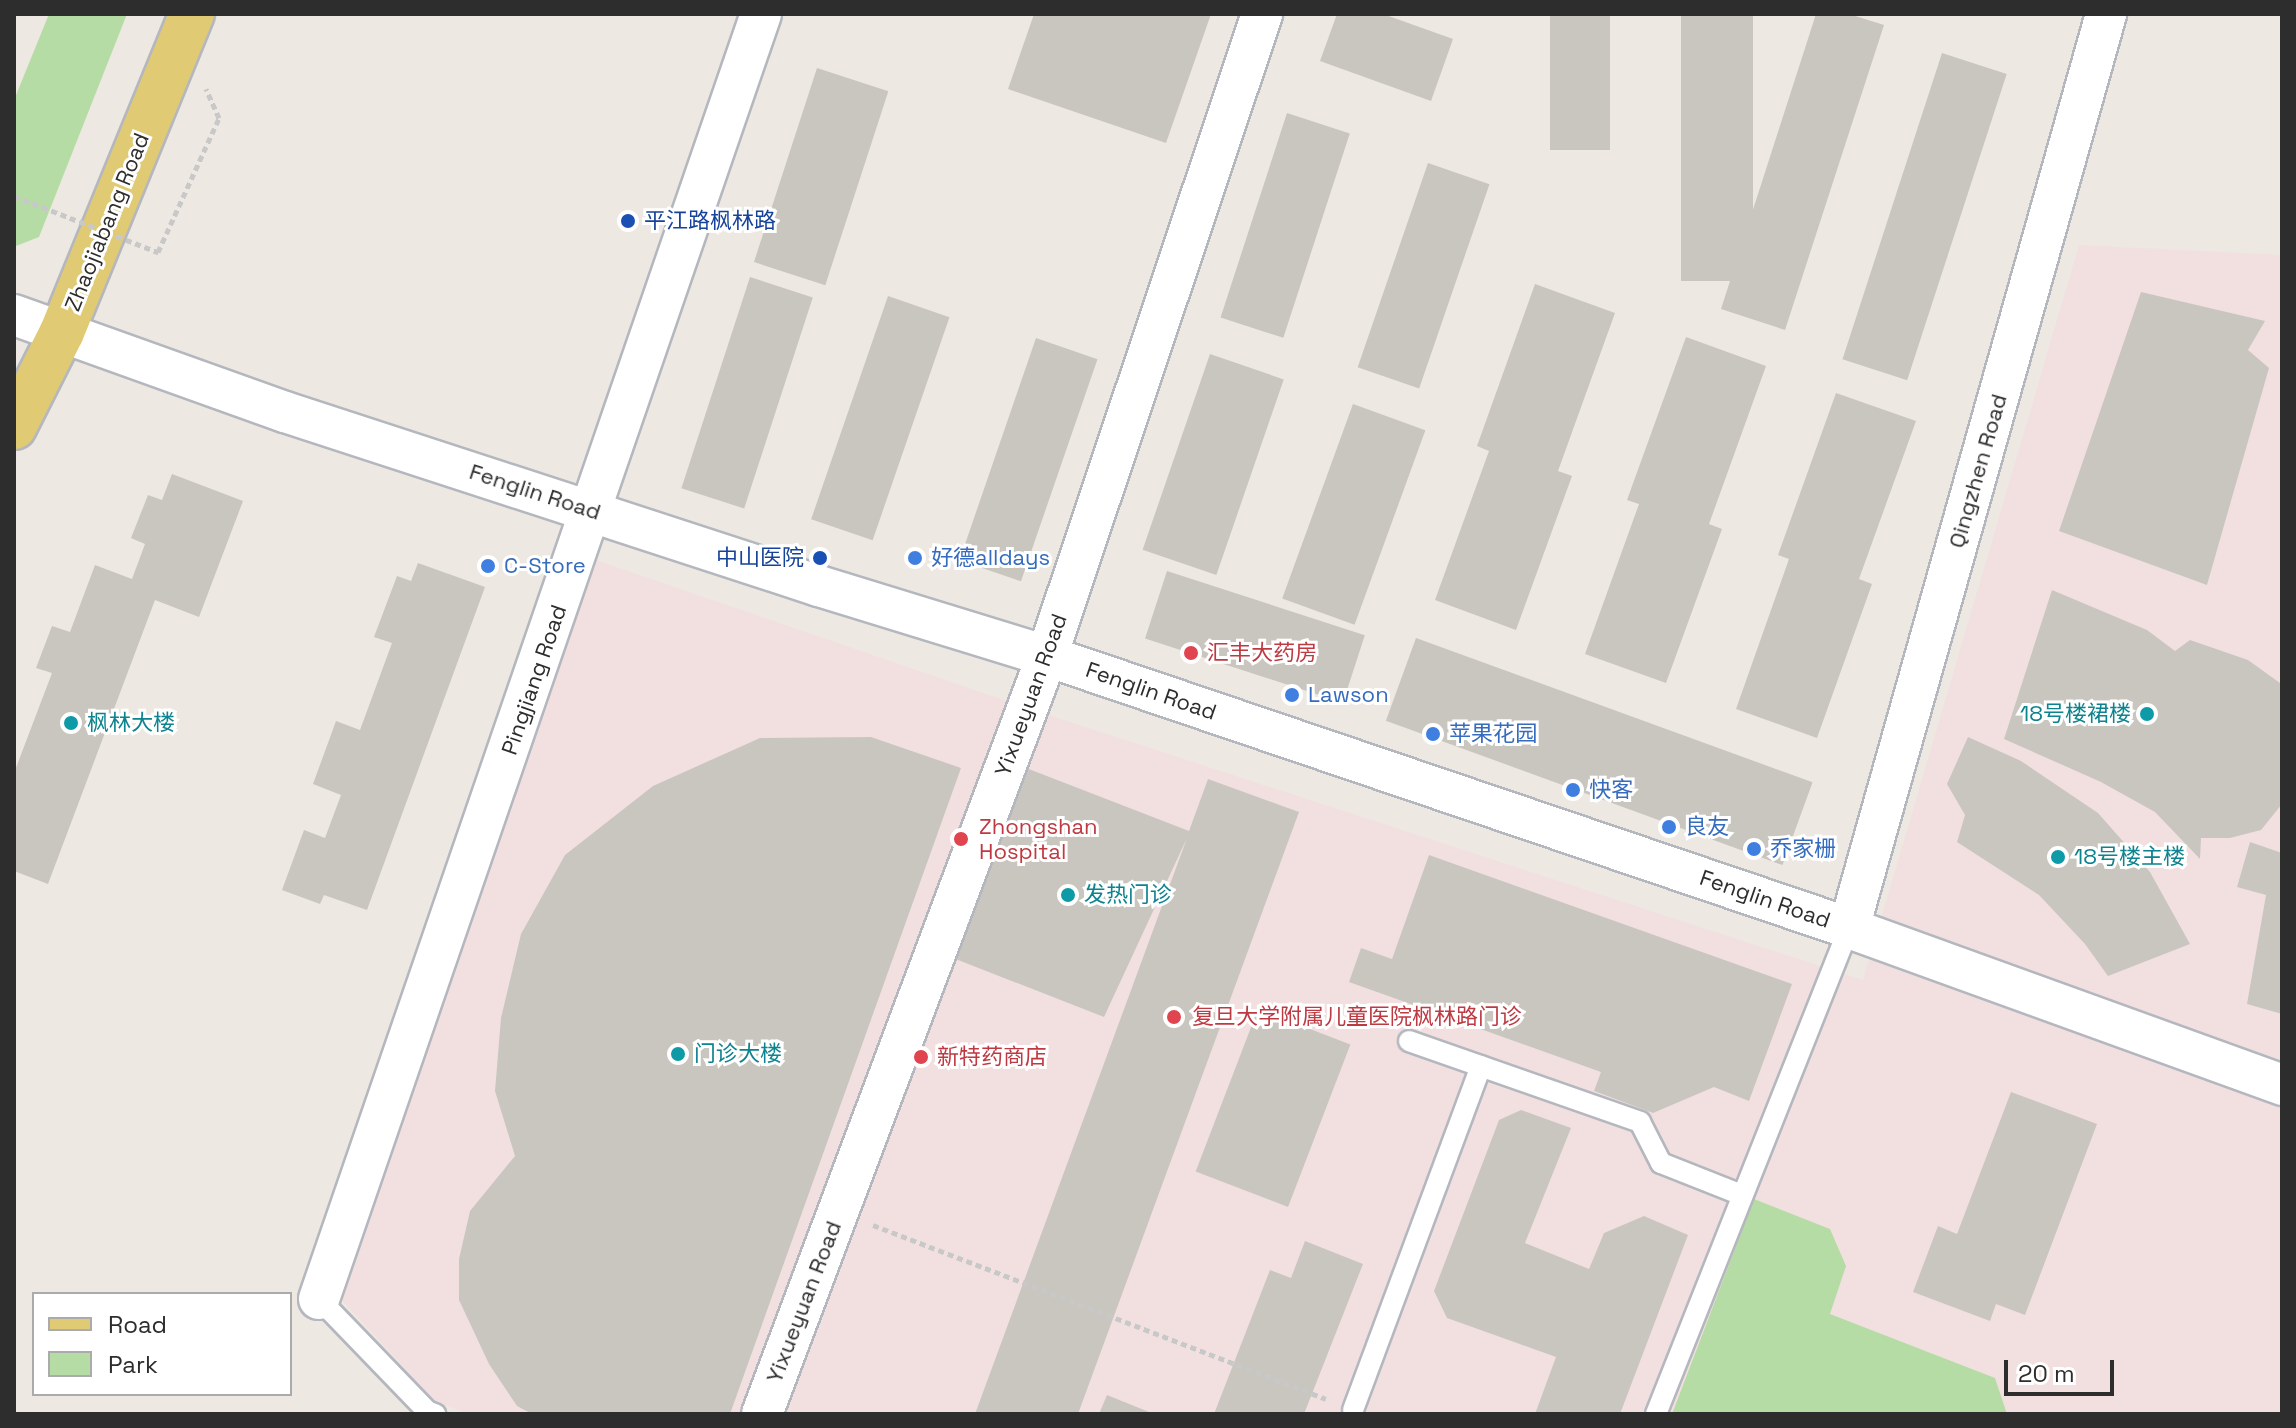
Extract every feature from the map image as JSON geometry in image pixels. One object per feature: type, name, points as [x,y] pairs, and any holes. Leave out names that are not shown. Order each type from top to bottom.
[{"type":"main road","name":"Zhaojiabang Road","points":[[14,427],[62,332],[192,14]]},
{"type":"street","name":"Pingjiang Road","points":[[319,1299],[593,510],[761,14]]},
{"type":"street","name":"Yixueyuan Road","points":[[762,1414],[1047,656],[1262,14]]},
{"type":"street","name":"Qingzhen Road","points":[[1849,928],[2106,14]]},
{"type":"street","name":"Fenglin Road","points":[[14,315],[285,412],[819,586],[1047,656],[1849,928],[2282,1085]]},
{"type":"lane","points":[[1656,1414],[1849,928]]},
{"type":"lane","points":[[1409,1041],[1640,1122],[1661,1163],[1742,1195]]},
{"type":"lane","points":[[1353,1410],[1481,1066]]},
{"type":"lane","points":[[319,1299],[427,1411],[435,1414]]},
{"type":"path","points":[[14,196],[158,252],[219,118]]},
{"type":"path","points":[[838,1212],[1353,1410]]},
{"type":"shaded area","name":"Zhongshan Hospital","points":[[2079,245],[2282,255],[2282,1414],[468,1414],[435,1401],[336,1294],[590,558],[1027,708],[1863,980]]},
{"type":"green space","points":[[49,14],[127,14],[39,237],[16,246],[14,100]]},
{"type":"green space","points":[[1754,1199],[1830,1229],[1846,1266],[1830,1314],[1995,1378],[2007,1414],[1672,1414]]},
{"type":"building","points":[[1034,14],[1211,14],[1166,143],[1008,89]]},
{"type":"building","points":[[1337,14],[1383,14],[1453,39],[1431,101],[1320,61]]},
{"type":"building","points":[[1550,14],[1610,14],[1610,150],[1550,150]]},
{"type":"building","points":[[1681,14],[1753,14],[1753,281],[1681,281]]},
{"type":"building","points":[[1816,14],[1849,14],[1884,25],[1785,330],[1721,309]]},
{"type":"building","points":[[1942,53],[2007,74],[1907,380],[1842,359]]},
{"type":"building","points":[[817,68],[888,91],[825,285],[754,262]]},
{"type":"building","points":[[1287,113],[1350,133],[1283,338],[1221,317]]},
{"type":"building","points":[[1428,163],[1489,184],[1419,388],[1358,367]]},
{"type":"building","points":[[750,277],[813,297],[744,509],[681,488]]},
{"type":"building","points":[[1535,284],[1615,313],[1558,471],[1572,476],[1516,630],[1435,600],[1489,451],[1477,446]]},
{"type":"building","points":[[2141,292],[2265,321],[2248,350],[2269,368],[2207,585],[2059,531]]},
{"type":"building","points":[[888,296],[949,317],[873,540],[811,519]]},
{"type":"building","points":[[1686,337],[1766,366],[1709,524],[1722,529],[1666,683],[1585,654],[1639,504],[1627,500]]},
{"type":"building","points":[[1036,338],[1097,359],[1021,581],[959,560]]},
{"type":"building","points":[[1210,354],[1284,379],[1216,575],[1143,550]]},
{"type":"building","points":[[1836,393],[1916,421],[1859,579],[1872,584],[1817,738],[1736,709],[1789,559],[1778,555]]},
{"type":"building","points":[[1353,404],[1425,430],[1355,625],[1282,599]]},
{"type":"building","name":"枫林大楼","points":[[172,474],[243,501],[199,617],[155,600],[48,884],[14,871],[14,773],[52,673],[36,668],[52,626],[70,632],[95,565],[132,579],[145,544],[131,538],[148,495],[162,500]]},
{"type":"building","points":[[418,563],[485,587],[367,910],[324,895],[320,904],[282,890],[304,830],[325,838],[341,795],[313,784],[336,721],[360,730],[392,643],[374,637],[397,576],[411,581]]},
{"type":"building","points":[[1167,571],[1365,635],[1343,703],[1145,639]]},
{"type":"building","name":"18号楼裙楼","points":[[2052,590],[2147,630],[2175,651],[2190,640],[2248,660],[2280,683],[2282,804],[2261,830],[2230,838],[2201,838],[2200,859],[2155,812],[2101,782],[2004,739]]},
{"type":"building","points":[[1416,638],[1813,782],[1782,865],[1386,721]]},
{"type":"building","name":"门诊大楼","points":[[871,737],[961,768],[730,1414],[532,1414],[517,1406],[489,1364],[459,1300],[459,1259],[470,1211],[515,1156],[495,1091],[501,1018],[521,934],[565,855],[653,786],[760,738]]},
{"type":"building","name":"18号楼主楼","points":[[1968,737],[2021,761],[2098,813],[2150,872],[2190,944],[2108,976],[2085,944],[2039,895],[1957,842],[1965,815],[1947,784]]},
{"type":"building","points":[[1021,766],[1189,831],[1208,779],[1299,812],[1078,1414],[975,1414],[1187,838],[1104,1017],[953,958]]},
{"type":"building","points":[[2250,842],[2282,853],[2282,1014],[2247,1004],[2266,895],[2237,887]]},
{"type":"building","points":[[1429,855],[1792,984],[1749,1101],[1714,1087],[1653,1113],[1594,1091],[1601,1072],[1349,982],[1361,948],[1392,959]]},
{"type":"building","points":[[1258,1009],[1350,1044],[1288,1207],[1196,1171]]},
{"type":"building","points":[[2011,1092],[2097,1124],[2025,1315],[1996,1304],[1990,1321],[1913,1292],[1938,1226],[1957,1234]]},
{"type":"building","points":[[1521,1110],[1571,1128],[1525,1243],[1589,1269],[1604,1233],[1644,1216],[1688,1235],[1620,1414],[1535,1414],[1556,1357],[1447,1318],[1434,1291],[1499,1120]]},
{"type":"building","points":[[1305,1241],[1363,1264],[1304,1414],[1214,1414],[1270,1270],[1291,1278]]},
{"type":"building","points":[[1107,1395],[1154,1414],[1099,1414]]},
{"type":"place","name":"平江路枫林路","points":[[628,221]]},
{"type":"place","name":"中山医院","points":[[820,558]]},
{"type":"place","name":"好德alldays","points":[[915,558]]},
{"type":"place","name":"C-Store","points":[[488,566]]},
{"type":"place","name":"汇丰大药房","points":[[1191,653]]},
{"type":"place","name":"Lawson","points":[[1292,695]]},
{"type":"place","name":"18号楼裙楼","points":[[2147,714]]},
{"type":"place","name":"枫林大楼","points":[[71,723]]},
{"type":"place","name":"苹果花园","points":[[1433,734]]},
{"type":"place","name":"快客","points":[[1573,790]]},
{"type":"place","name":"良友","points":[[1669,827]]},
{"type":"place","name":"Zhongshan Hospital","points":[[961,839]]},
{"type":"place","name":"乔家栅","points":[[1754,849]]},
{"type":"place","name":"18号楼主楼","points":[[2058,857]]},
{"type":"place","name":"发热门诊","points":[[1068,895]]},
{"type":"place","name":"复旦大学附属儿童医院枫林路门诊","points":[[1174,1017]]},
{"type":"place","name":"门诊大楼","points":[[678,1054]]},
{"type":"place","name":"新特药商店","points":[[921,1057]]}]
